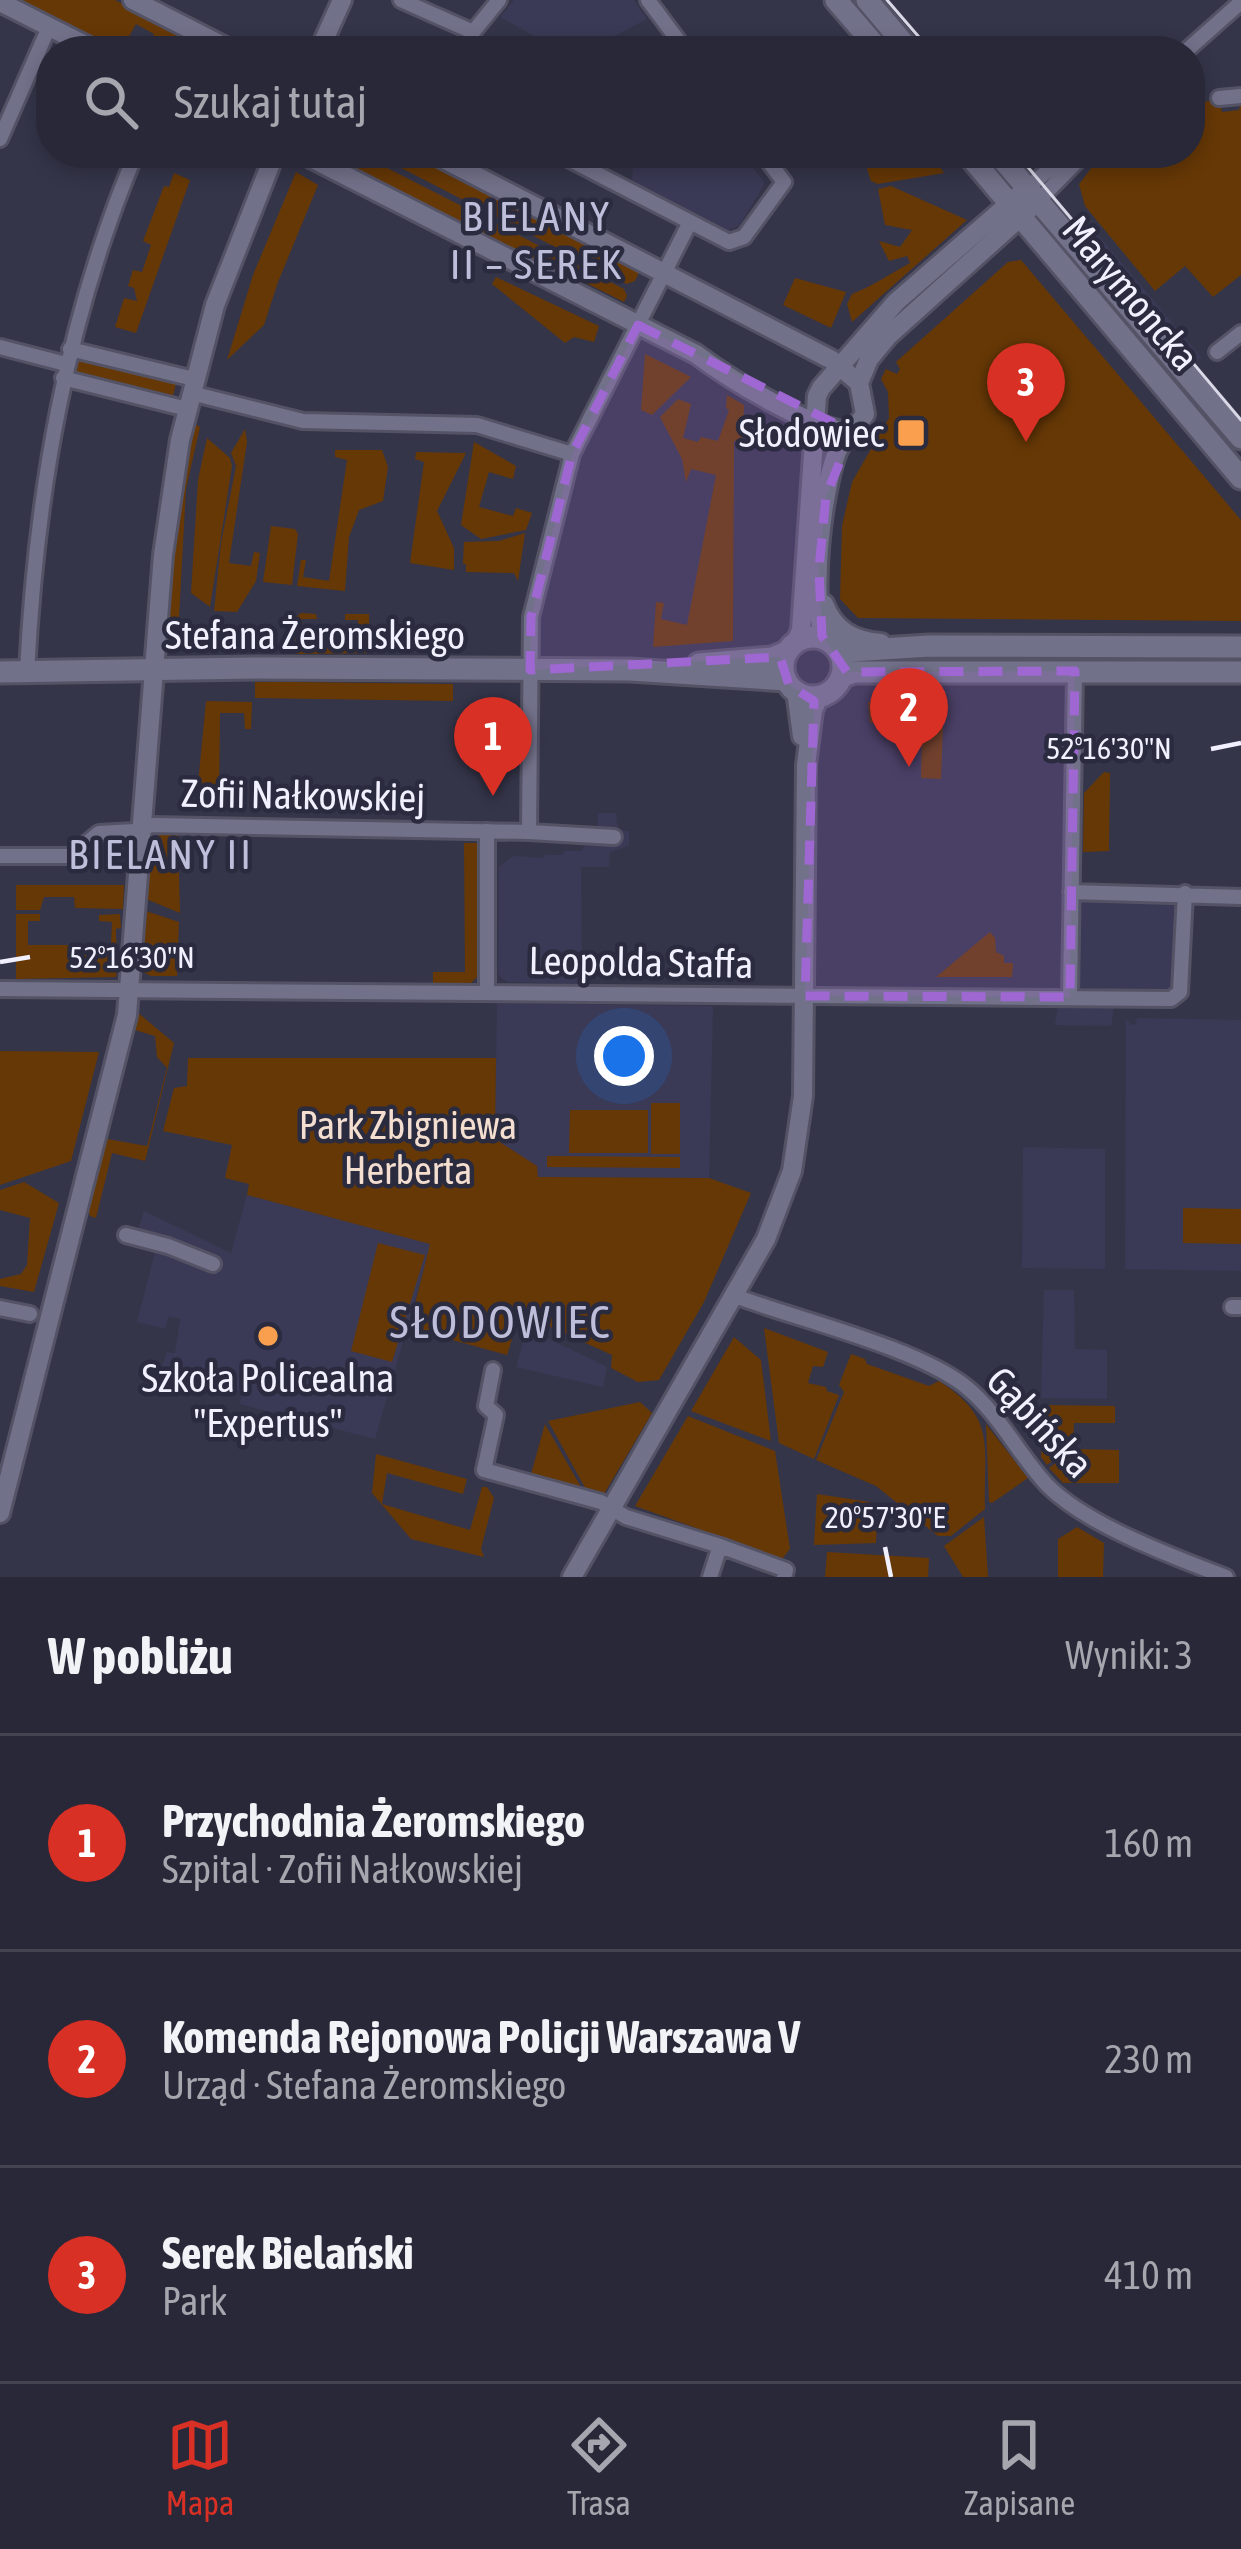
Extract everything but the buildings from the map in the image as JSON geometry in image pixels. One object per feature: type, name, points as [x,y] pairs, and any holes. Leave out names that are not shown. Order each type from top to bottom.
[{"type":"main road","points":[[836,0],[867,36]]},
{"type":"main road","points":[[868,0],[898,36]]},
{"type":"main road","name":"Marymoncka","points":[[984,168],[1023,203],[1241,438]]},
{"type":"main road","name":"Marymoncka","points":[[1005,168],[1023,203],[1241,478]]},
{"type":"main road","points":[[830,643],[842,658],[841,677],[833,689],[820,695],[792,686],[783,666],[792,647],[807,637],[830,643],[850,650],[1241,647]]},
{"type":"main road","name":"Stefana Żeromskiego","points":[[0,672],[630,670],[772,658],[792,647]]},
{"type":"main road","name":"Stefana Żeromskiego","points":[[630,670],[792,686]]},
{"type":"main road","points":[[841,677],[854,672],[1241,672]]},
{"type":"street","points":[[134,0],[204,36]]},
{"type":"street","points":[[326,36],[342,0]]},
{"type":"street","points":[[400,0],[473,32]]},
{"type":"street","points":[[473,32],[500,0]]},
{"type":"street","points":[[648,0],[675,36]]},
{"type":"street","points":[[0,2],[67,36]]},
{"type":"street","points":[[1203,36],[1241,2]]},
{"type":"street","points":[[45,36],[49,27]]},
{"type":"street","points":[[473,32],[474,36]]},
{"type":"street","points":[[0,139],[36,57]]},
{"type":"street","points":[[1219,98],[1241,96]]},
{"type":"street","points":[[28,672],[38,523],[67,364],[93,268],[130,168]]},
{"type":"street","points":[[0,1514],[39,1316],[119,1050],[130,989],[170,497],[215,305],[269,168]]},
{"type":"street","points":[[330,168],[817,422],[852,432]]},
{"type":"street","points":[[461,168],[840,365],[859,383],[866,410],[838,448],[826,496],[819,610],[830,643]]},
{"type":"street","points":[[586,168],[729,242],[739,242],[784,182],[773,168]]},
{"type":"street","points":[[859,383],[869,359],[885,339],[1055,168]]},
{"type":"street","points":[[792,647],[802,630],[817,396],[896,302],[1066,168]]},
{"type":"street","points":[[529,832],[530,617],[572,454],[690,222]]},
{"type":"street","points":[[1217,352],[1241,333]]},
{"type":"street","points":[[0,347],[191,394]]},
{"type":"street","points":[[67,364],[303,421],[477,425],[572,454]]},
{"type":"street","points":[[819,569],[826,608],[843,631],[867,642],[929,646]]},
{"type":"street","points":[[1070,997],[1075,670]]},
{"type":"street","points":[[792,686],[806,765]]},
{"type":"street","points":[[572,1577],[766,1239],[792,1172],[803,1096],[806,765],[813,710],[820,695]]},
{"type":"street","name":"Zofii Nałkowskiej","points":[[0,856],[65,856],[76,853],[99,833],[152,825],[614,837]]},
{"type":"street","points":[[487,831],[487,993]]},
{"type":"street","points":[[1071,892],[1241,897]]},
{"type":"street","name":"Leopolda Staffa","points":[[0,988],[1177,996],[1185,893]]},
{"type":"street","points":[[126,1235],[213,1264]]},
{"type":"street","name":"Gąbińska","points":[[735,1296],[952,1377],[987,1406],[1037,1474],[1074,1508],[1226,1577]]},
{"type":"street","points":[[0,1308],[39,1316]]},
{"type":"street","points":[[493,1370],[486,1406],[496,1415],[484,1470],[601,1502],[626,1517],[786,1570],[784,1577]]},
{"type":"street","points":[[710,1577],[720,1546]]},
{"type":"highlighted area","points":[[638,325],[852,432],[826,496],[819,569],[822,636],[847,672],[1075,671],[1070,997],[805,996],[814,701],[789,685],[780,657],[530,670],[531,617],[572,454]]},
{"type":"shaded area","points":[[514,0],[634,0],[647,19],[615,36],[535,36],[500,17]]},
{"type":"shaded area","points":[[633,168],[753,168],[765,183],[739,226],[728,230],[632,182]]},
{"type":"shaded area","points":[[1083,217],[1202,358],[1190,362],[1073,225]]},
{"type":"shaded area","points":[[598,813],[616,813],[618,830],[629,831],[629,846],[610,852],[609,867],[581,867],[582,984],[507,982],[498,974],[499,867],[513,856],[544,858],[581,851],[598,824]]},
{"type":"shaded area","points":[[1075,897],[1176,898],[1175,993],[1116,995],[1111,1026],[1055,1025]]},
{"type":"shaded area","points":[[497,1003],[713,1006],[709,1178],[537,1177],[495,1139]]},
{"type":"shaded area","points":[[1137,1018],[1241,1020],[1241,1271],[1125,1269],[1126,1019],[1131,1025]]},
{"type":"shaded area","points":[[1023,1147],[1105,1149],[1105,1269],[1022,1268]]},
{"type":"shaded area","points":[[247,1195],[431,1244],[375,1439],[240,1404],[242,1392],[161,1369],[167,1352],[175,1353],[180,1319],[169,1316],[165,1329],[137,1322],[155,1252],[133,1245],[144,1211],[231,1253]]},
{"type":"shaded area","points":[[1044,1290],[1074,1290],[1075,1349],[1107,1350],[1107,1399],[1041,1398]]},
{"type":"shaded area","points":[[527,1328],[607,1367],[603,1387],[516,1367]]},
{"type":"green space","points":[[13,0],[115,0],[186,36],[153,36],[136,24],[129,36],[84,36]]},
{"type":"green space","points":[[1220,100],[1222,112],[1239,110],[1241,102],[1241,275],[1213,297],[1185,266],[1155,291],[1085,206],[1079,184],[1091,168],[1205,168],[1205,102]]},
{"type":"green space","points":[[347,168],[387,168],[624,289],[627,296],[624,302],[574,277],[541,267]]},
{"type":"green space","points":[[401,168],[444,168],[641,268],[635,281],[627,284]]},
{"type":"green space","points":[[867,168],[940,168],[944,173],[878,184],[871,181]]},
{"type":"green space","points":[[296,172],[318,185],[264,325],[227,360],[253,275]]},
{"type":"green space","points":[[174,173],[190,180],[136,333],[115,327],[124,298],[137,301],[134,288],[128,286],[133,270],[142,272],[151,245],[143,241],[164,186],[169,187]]},
{"type":"green space","points":[[891,186],[967,220],[852,322],[847,304],[852,294],[910,263],[907,256],[889,261],[879,241],[900,247],[912,230],[885,225],[878,189]]},
{"type":"green space","points":[[1021,260],[1241,520],[1241,621],[858,618],[840,599],[842,526],[852,482],[889,418],[888,392],[881,379],[886,369],[897,374],[896,362],[1008,262]]},
{"type":"green space","points":[[496,277],[599,326],[594,342],[574,337],[565,343],[492,284]]},
{"type":"green space","points":[[795,278],[846,292],[831,328],[783,305]]},
{"type":"green space","points":[[645,354],[691,377],[652,415],[641,410]]},
{"type":"green space","points":[[79,357],[177,379],[172,400],[75,376],[72,370]]},
{"type":"green space","points":[[727,395],[744,405],[743,441],[734,441],[733,641],[653,647],[656,602],[664,603],[661,619],[687,625],[716,475],[691,469],[686,482],[682,459],[660,417],[678,399],[691,404],[683,438],[718,441],[729,410]]},
{"type":"green space","points":[[193,423],[200,427],[186,489],[179,618],[166,642],[181,480]]},
{"type":"green space","points":[[245,429],[229,563],[251,566],[254,552],[260,553],[256,581],[237,612],[214,611],[236,466],[231,453]]},
{"type":"green space","points":[[207,438],[230,458],[232,466],[210,607],[191,593],[198,480]]},
{"type":"green space","points":[[474,442],[516,466],[513,479],[489,472],[479,507],[513,516],[516,508],[532,513],[526,530],[481,539],[461,525]]},
{"type":"green space","points":[[335,450],[382,450],[388,467],[383,501],[359,510],[349,537],[345,591],[297,586],[301,560],[306,560],[303,577],[329,581],[347,460],[335,457]]},
{"type":"green space","points":[[416,452],[466,453],[437,511],[454,548],[454,570],[410,563],[424,462],[415,459]]},
{"type":"green space","points":[[271,526],[295,529],[298,534],[292,585],[263,582]]},
{"type":"green space","points":[[525,533],[518,581],[514,573],[466,572],[464,542],[499,541]]},
{"type":"green space","points":[[301,613],[316,614],[317,619],[302,619],[303,643],[357,643],[358,620],[345,620],[345,614],[369,614],[370,653],[296,654],[295,618]]},
{"type":"green space","points":[[255,682],[453,684],[453,701],[255,698]]},
{"type":"green space","points":[[882,700],[875,710],[925,709],[934,700],[944,700],[941,779],[921,778],[922,724],[870,723],[868,702]]},
{"type":"green space","points":[[206,701],[252,702],[251,729],[245,729],[244,713],[220,713],[219,807],[196,805]]},
{"type":"green space","points":[[1104,772],[1110,773],[1109,851],[1083,852],[1084,793]]},
{"type":"green space","points":[[160,834],[178,834],[180,913],[146,899],[151,843]]},
{"type":"green space","points":[[464,843],[478,843],[477,977],[471,983],[433,983],[433,972],[465,972]]},
{"type":"green space","points":[[16,885],[124,885],[123,909],[75,908],[74,897],[44,897],[40,910],[16,910]]},
{"type":"green space","points":[[146,911],[179,922],[177,976],[141,971]]},
{"type":"green space","points":[[16,914],[40,914],[40,921],[28,921],[28,945],[111,945],[112,922],[99,921],[99,915],[120,914],[116,977],[16,979]]},
{"type":"green space","points":[[990,932],[1004,963],[1013,963],[1012,977],[936,977]]},
{"type":"green space","points":[[136,1011],[174,1043],[145,1161],[112,1153],[96,1218],[88,1209],[107,1139],[147,1146],[167,1068],[157,1057],[155,1036],[135,1030]]},
{"type":"green space","points":[[0,1051],[99,1052],[71,1161],[0,1185]]},
{"type":"green space","name":"Park Zbigniewa Herberta","points":[[188,1058],[496,1058],[495,1139],[537,1166],[538,1177],[709,1178],[751,1193],[704,1302],[659,1380],[638,1382],[611,1368],[612,1355],[520,1313],[507,1355],[409,1328],[430,1244],[247,1195],[249,1184],[225,1178],[232,1145],[163,1131],[174,1088],[187,1086]]},
{"type":"green space","points":[[651,1103],[680,1103],[680,1154],[651,1154]]},
{"type":"green space","points":[[570,1110],[648,1110],[648,1153],[569,1153]]},
{"type":"green space","points":[[547,1156],[680,1157],[680,1168],[547,1167]]},
{"type":"green space","points":[[24,1182],[59,1203],[34,1292],[0,1286],[0,1279],[21,1274],[27,1265],[30,1218],[0,1210],[0,1190]]},
{"type":"green space","points":[[1183,1208],[1241,1209],[1241,1244],[1183,1243]]},
{"type":"green space","points":[[378,1243],[425,1255],[392,1362],[351,1351]]},
{"type":"green space","points":[[764,1328],[828,1352],[823,1367],[813,1366],[808,1383],[839,1395],[814,1459],[779,1443]]},
{"type":"green space","points":[[734,1337],[761,1360],[771,1441],[691,1411]]},
{"type":"green space","points":[[851,1354],[929,1386],[939,1381],[971,1408],[979,1422],[985,1451],[985,1509],[951,1536],[938,1536],[876,1486],[816,1460],[844,1392],[839,1385]]},
{"type":"green space","points":[[640,1402],[652,1413],[604,1494],[588,1493],[548,1421]]},
{"type":"green space","points":[[1044,1405],[1115,1406],[1115,1423],[1074,1423],[1073,1445],[1047,1465],[1041,1457]]},
{"type":"green space","points":[[688,1416],[775,1451],[790,1549],[782,1559],[635,1506]]},
{"type":"green space","points":[[545,1424],[581,1487],[579,1490],[531,1474]]},
{"type":"green space","points":[[986,1424],[1028,1478],[992,1503],[989,1502]]},
{"type":"green space","points":[[1075,1449],[1119,1450],[1119,1483],[1063,1483],[1049,1468]]},
{"type":"green space","points":[[376,1454],[467,1479],[463,1494],[387,1473],[382,1504],[470,1530],[482,1487],[487,1487],[494,1498],[481,1549],[484,1557],[411,1539],[372,1493]]},
{"type":"green space","points":[[817,1494],[870,1502],[869,1520],[877,1521],[876,1543],[814,1545]]},
{"type":"green space","points":[[984,1517],[988,1577],[963,1577],[944,1546]]},
{"type":"green space","points":[[1077,1527],[1104,1543],[1103,1577],[1058,1577],[1058,1539]]},
{"type":"green space","points":[[827,1552],[929,1558],[928,1577],[825,1577]]},
{"type":"tram line","points":[[887,0],[918,36]]},
{"type":"tram line","points":[[1029,168],[1241,420]]},
{"type":"place","name":"Słodowiec","points":[[911,433]]},
{"type":"place","name":"Serek Bielański","points":[[1026,442]]},
{"type":"place","name":"Komenda Rejonowa Policji Warszawa V","points":[[909,767]]},
{"type":"place","name":"Przychodnia Żeromskiego","points":[[493,796]]},
{"type":"place","name":"Szkoła Policealna \"Expertus\"","points":[[268,1336]]},
{"type":"district","name":"BIELANY II – SEREK","points":[[537,240]]},
{"type":"district","name":"BIELANY II","points":[[161,854]]},
{"type":"district","name":"SŁODOWIEC","points":[[501,1322]]}]
